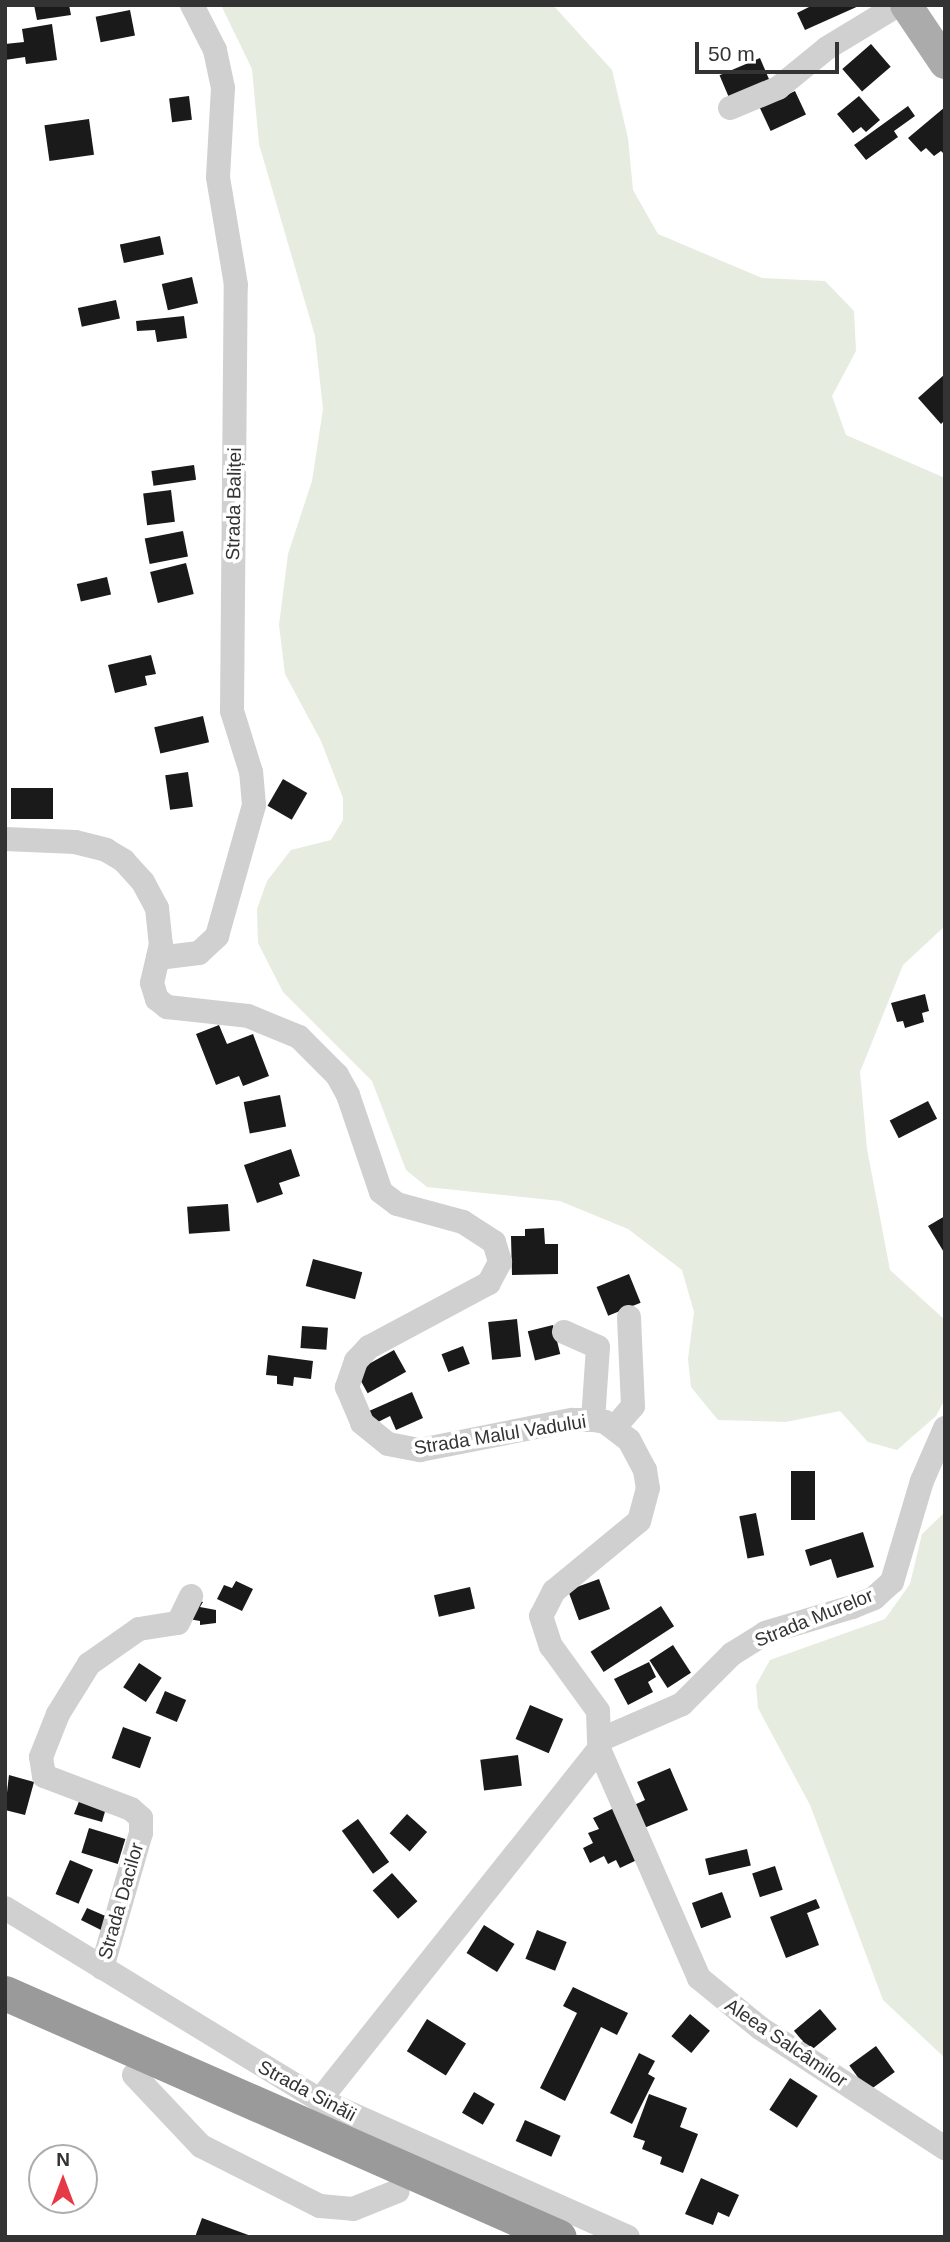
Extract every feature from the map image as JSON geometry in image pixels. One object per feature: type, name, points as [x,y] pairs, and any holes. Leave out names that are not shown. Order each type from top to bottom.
[{"type":"highway","points":[[5,1993],[559,2237]]},
{"type":"highway","points":[[5,2019],[500,2237]]},
{"type":"main road","points":[[906,5],[945,63]]},
{"type":"street","name":"Strada Baliței","points":[[158,958],[199,953],[217,936],[251,821],[254,797],[232,711],[236,285],[218,177],[223,88],[215,50],[192,5]]},
{"type":"street","points":[[730,108],[778,88],[827,48],[898,5]]},
{"type":"street","name":"Strada Malul Vadului","points":[[5,839],[75,842],[106,850],[124,861],[143,882],[157,908],[158,958],[153,992],[167,1007],[248,1016],[299,1037],[337,1075],[348,1095],[381,1192],[397,1204],[476,1228],[494,1242],[499,1252],[498,1271],[489,1283],[369,1347],[356,1361],[347,1387],[362,1423],[388,1444],[420,1450],[572,1420],[603,1424],[639,1454],[645,1470],[645,1511],[631,1532],[554,1591],[541,1616],[551,1646],[598,1711],[601,1744]]},
{"type":"street","points":[[564,1332],[598,1347],[603,1424],[633,1406],[629,1317]]},
{"type":"street","name":"Strada Murelor","points":[[601,1744],[682,1704],[732,1654],[765,1633],[852,1607],[892,1582],[922,1481],[945,1428]]},
{"type":"street","name":"Strada Dacilor","points":[[102,1968],[141,1833],[141,1818],[131,1809],[44,1776],[41,1757],[58,1714],[89,1664],[139,1629],[178,1623],[191,1596]]},
{"type":"street","points":[[320,2100],[601,1744]]},
{"type":"street","name":"Aleea Salcâmilor","points":[[601,1744],[699,1978],[718,1998],[760,2028],[945,2148]]},
{"type":"street","name":"Strada Sinăii","points":[[5,1908],[320,2100],[628,2237]]},
{"type":"shaded area","points":[[221,5],[553,5],[612,70],[628,138],[633,190],[658,234],[762,278],[825,281],[854,311],[856,351],[832,396],[846,435],[945,478],[945,926],[903,965],[860,1072],[867,1149],[890,1270],[945,1320],[945,1399],[936,1416],[897,1450],[868,1442],[840,1411],[786,1422],[718,1420],[691,1387],[688,1359],[694,1312],[682,1270],[628,1229],[560,1201],[427,1187],[406,1170],[372,1081],[283,992],[258,943],[257,909],[267,881],[291,850],[331,840],[343,820],[343,798],[321,741],[285,674],[279,625],[288,554],[312,481],[323,409],[315,336],[259,144],[252,69]]},
{"type":"shaded area","points":[[945,1512],[945,2058],[883,2000],[810,1805],[758,1708],[756,1685],[770,1660],[885,1619],[910,1584],[922,1534]]},
{"type":"building","points":[[34,5],[69,5],[71,15],[37,20]]},
{"type":"building","points":[[813,5],[861,5],[805,30],[797,13]]},
{"type":"building","points":[[130,10],[135,36],[101,42],[96,17]]},
{"type":"building","points":[[52,24],[57,60],[26,64],[25,57],[5,60],[5,44],[24,42],[22,29]]},
{"type":"building","points":[[871,44],[891,67],[862,92],[842,69]]},
{"type":"building","points":[[760,58],[770,81],[729,98],[719,75]]},
{"type":"building","points":[[795,91],[806,115],[771,131],[760,107]]},
{"type":"building","points":[[189,96],[192,120],[172,122],[169,98]]},
{"type":"building","points":[[859,96],[880,120],[866,132],[861,127],[853,133],[837,114]]},
{"type":"building","points":[[908,106],[915,116],[894,131],[898,137],[866,160],[854,145]]},
{"type":"building","points":[[945,107],[945,155],[941,151],[934,156],[926,148],[921,152],[908,138]]},
{"type":"building","points":[[89,119],[94,155],[49,161],[44,125]]},
{"type":"building","points":[[160,236],[164,255],[124,263],[120,245]]},
{"type":"building","points":[[192,277],[198,303],[168,310],[162,284]]},
{"type":"building","points":[[116,300],[120,319],[82,327],[78,308]]},
{"type":"building","points":[[184,316],[187,338],[157,342],[155,330],[137,331],[136,321]]},
{"type":"building","points":[[945,374],[945,420],[941,424],[918,398]]},
{"type":"building","points":[[194,465],[196,480],[154,486],[151,471]]},
{"type":"building","points":[[171,490],[175,522],[147,525],[143,493]]},
{"type":"building","points":[[183,531],[188,557],[150,564],[145,538]]},
{"type":"building","points":[[186,563],[194,594],[158,603],[150,572]]},
{"type":"building","points":[[107,577],[111,595],[81,602],[77,584]]},
{"type":"building","points":[[151,655],[156,674],[145,676],[147,685],[115,693],[108,665]]},
{"type":"building","points":[[203,716],[209,742],[160,754],[154,727]]},
{"type":"building","points":[[188,772],[193,807],[170,810],[165,775]]},
{"type":"building","points":[[283,779],[307,793],[292,820],[268,806]]},
{"type":"building","points":[[11,788],[53,788],[53,819],[11,819]]},
{"type":"building","points":[[925,994],[929,1011],[922,1013],[924,1022],[905,1028],[903,1021],[897,1022],[891,1003]]},
{"type":"building","points":[[219,1025],[227,1044],[253,1034],[269,1076],[243,1086],[239,1076],[216,1085],[196,1034]]},
{"type":"building","points":[[280,1095],[286,1126],[250,1133],[244,1102]]},
{"type":"building","points":[[928,1101],[937,1119],[899,1138],[890,1121]]},
{"type":"building","points":[[291,1149],[300,1176],[279,1183],[283,1194],[257,1203],[244,1165]]},
{"type":"building","points":[[228,1204],[230,1231],[189,1234],[187,1207]]},
{"type":"building","points":[[945,1216],[945,1254],[928,1226]]},
{"type":"building","points":[[544,1228],[545,1244],[558,1244],[558,1274],[512,1275],[511,1236],[525,1236],[525,1229]]},
{"type":"building","points":[[313,1259],[362,1272],[355,1299],[306,1286]]},
{"type":"building","points":[[629,1274],[641,1303],[608,1316],[597,1287]]},
{"type":"building","points":[[517,1319],[521,1357],[492,1360],[488,1322]]},
{"type":"building","points":[[553,1325],[560,1354],[535,1360],[528,1331]]},
{"type":"building","points":[[302,1326],[328,1328],[326,1350],[300,1348]]},
{"type":"building","points":[[463,1346],[470,1364],[448,1372],[442,1354]]},
{"type":"building","points":[[394,1350],[406,1372],[368,1393],[356,1371]]},
{"type":"building","points":[[268,1355],[313,1361],[311,1379],[294,1377],[293,1386],[277,1384],[277,1376],[266,1375]]},
{"type":"building","points":[[412,1392],[423,1418],[396,1430],[390,1416],[374,1424],[369,1411]]},
{"type":"building","points":[[791,1471],[815,1471],[815,1520],[791,1520]]},
{"type":"building","points":[[756,1513],[764,1555],[748,1558],[739,1516]]},
{"type":"building","points":[[863,1532],[874,1567],[837,1578],[831,1559],[810,1566],[805,1550]]},
{"type":"building","points":[[599,1579],[610,1609],[579,1620],[568,1590]]},
{"type":"building","points":[[236,1581],[253,1589],[242,1611],[217,1599],[224,1585],[232,1588]]},
{"type":"building","points":[[470,1587],[475,1608],[439,1617],[434,1595]]},
{"type":"building","points":[[197,1600],[203,1602],[200,1607],[216,1610],[216,1623],[200,1625],[200,1621],[189,1619]]},
{"type":"building","points":[[661,1606],[674,1626],[604,1672],[591,1652]]},
{"type":"building","points":[[673,1645],[691,1673],[667,1688],[650,1660]]},
{"type":"building","points":[[649,1662],[656,1677],[648,1682],[653,1692],[628,1705],[614,1679]]},
{"type":"building","points":[[139,1663],[162,1678],[146,1702],[123,1687]]},
{"type":"building","points":[[165,1691],[186,1700],[177,1722],[156,1713]]},
{"type":"building","points":[[530,1705],[563,1719],[549,1753],[516,1739]]},
{"type":"building","points":[[123,1727],[151,1737],[140,1768],[112,1758]]},
{"type":"building","points":[[518,1755],[522,1786],[484,1790],[480,1760]]},
{"type":"building","points":[[670,1768],[688,1810],[644,1828],[634,1805],[645,1800],[637,1782]]},
{"type":"building","points":[[9,1775],[34,1782],[25,1815],[5,1810]]},
{"type":"building","points":[[80,1799],[106,1808],[102,1822],[74,1814]]},
{"type":"building","points":[[614,1808],[639,1859],[620,1868],[616,1860],[608,1864],[604,1856],[590,1863],[583,1848],[593,1843],[588,1833],[599,1829],[593,1818]]},
{"type":"building","points":[[407,1814],[427,1832],[410,1851],[390,1833]]},
{"type":"building","points":[[358,1819],[389,1862],[373,1874],[342,1831]]},
{"type":"building","points":[[89,1828],[125,1839],[118,1864],[81,1853]]},
{"type":"building","points":[[747,1849],[751,1866],[709,1875],[705,1859]]},
{"type":"building","points":[[70,1860],[93,1870],[79,1904],[56,1894]]},
{"type":"building","points":[[775,1866],[783,1890],[760,1897],[752,1873]]},
{"type":"building","points":[[392,1873],[417,1901],[398,1919],[373,1890]]},
{"type":"building","points":[[722,1892],[731,1917],[701,1928],[692,1903]]},
{"type":"building","points":[[816,1899],[820,1908],[807,1913],[819,1945],[786,1958],[770,1917]]},
{"type":"building","points":[[87,1908],[110,1918],[105,1932],[81,1920]]},
{"type":"building","points":[[484,1925],[515,1944],[497,1972],[467,1953]]},
{"type":"building","points":[[537,1930],[567,1942],[555,1971],[525,1959]]},
{"type":"building","points":[[573,1987],[628,2013],[617,2035],[601,2027],[565,2101],[540,2088],[577,2013],[563,2006]]},
{"type":"building","points":[[820,2009],[837,2029],[811,2051],[794,2031]]},
{"type":"building","points":[[690,2014],[710,2031],[691,2053],[671,2036]]},
{"type":"building","points":[[427,2019],[466,2043],[446,2076],[407,2051]]},
{"type":"building","points":[[876,2046],[895,2072],[868,2091],[849,2065]]},
{"type":"building","points":[[639,2053],[655,2061],[648,2074],[655,2078],[632,2124],[610,2113]]},
{"type":"building","points":[[790,2078],[818,2096],[797,2128],[769,2110]]},
{"type":"building","points":[[474,2092],[495,2104],[483,2125],[462,2113]]},
{"type":"building","points":[[649,2094],[687,2108],[680,2127],[698,2134],[683,2173],[660,2164],[662,2157],[642,2149],[645,2141],[633,2137]]},
{"type":"building","points":[[525,2120],[561,2136],[551,2157],[516,2141]]},
{"type":"building","points":[[701,2178],[739,2195],[729,2217],[718,2212],[713,2225],[685,2214]]},
{"type":"building","points":[[202,2218],[251,2236],[251,2237],[195,2237]]}]
